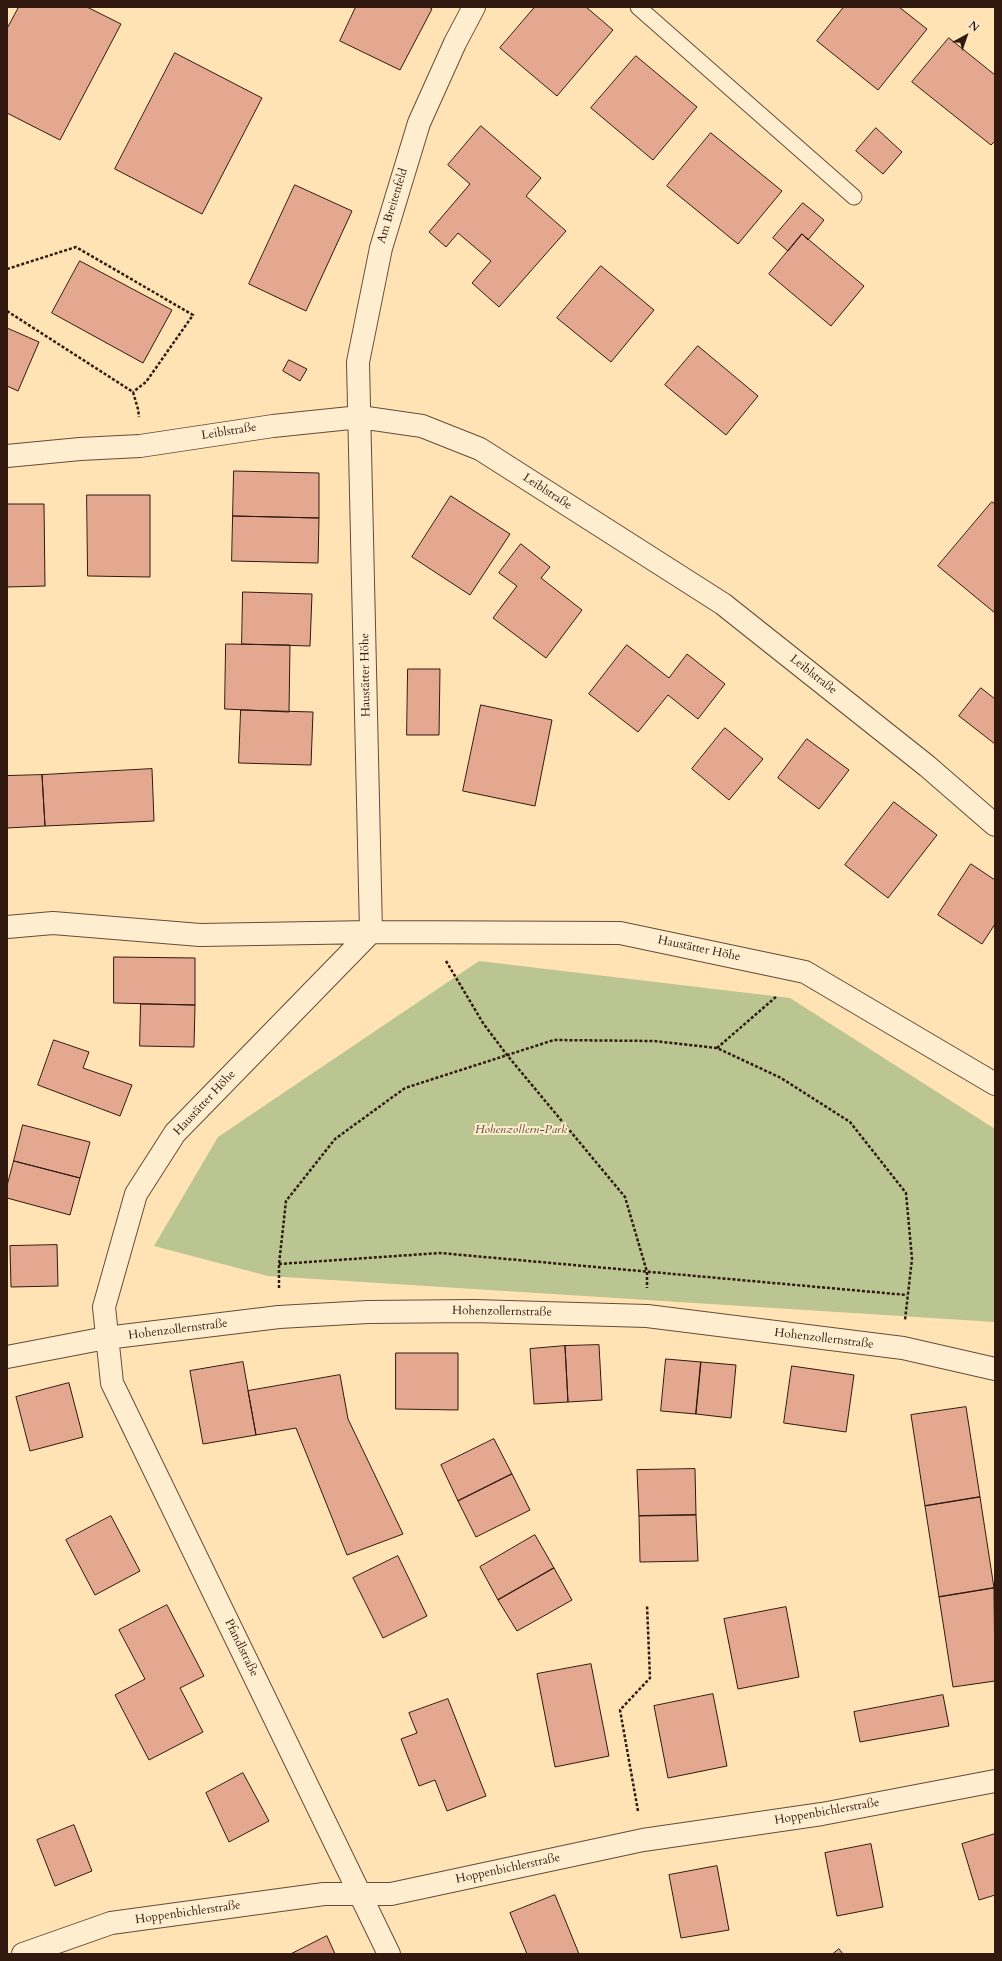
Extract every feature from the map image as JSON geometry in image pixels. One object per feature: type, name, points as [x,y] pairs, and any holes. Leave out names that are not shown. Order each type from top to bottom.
[{"type":"street","name":"Am Breitenfeld","points":[[360,417],[358,362],[381,248],[419,123],[455,43],[474,7]]},
{"type":"street","name":"Leiblstraße","points":[[7,456],[80,449],[140,446],[273,426],[360,417],[422,426],[480,449],[723,604],[927,766],[995,825]]},
{"type":"street","name":"Haustätter Höhe","points":[[106,1338],[104,1307],[136,1194],[175,1133],[371,932],[360,417]]},
{"type":"street","name":"Haustätter Höhe","points":[[7,927],[53,923],[200,935],[371,932],[620,933],[805,972],[995,1084]]},
{"type":"street","name":"Hohenzollernstraße","points":[[7,1357],[106,1338],[279,1318],[368,1312],[467,1311],[647,1316],[903,1348],[995,1369]]},
{"type":"street","name":"Pfandlstraße","points":[[106,1338],[112,1383],[389,1954]]},
{"type":"street","name":"Hoppenbichlerstraße","points":[[23,1954],[111,1923],[324,1894],[391,1894],[643,1840],[822,1814],[995,1781]]},
{"type":"lane","points":[[638,7],[854,197]]},
{"type":"path","points":[[7,269],[76,247],[193,315],[146,382],[133,392]]},
{"type":"path","points":[[7,311],[133,392],[138,409],[140,446]]},
{"type":"path","points":[[428,933],[483,1022],[506,1055],[626,1197],[647,1272],[647,1316]]},
{"type":"path","points":[[717,1048],[805,972]]},
{"type":"path","points":[[279,1318],[279,1264],[286,1201],[335,1139],[405,1088],[554,1040],[654,1041],[717,1048],[780,1078],[850,1122],[906,1193],[912,1259],[906,1295],[903,1348]]},
{"type":"path","points":[[279,1264],[440,1253],[906,1295]]},
{"type":"path","points":[[643,1840],[620,1710],[650,1678],[647,1605]]},
{"type":"green space","name":"Hohenzollern-Park","points":[[479,961],[790,998],[995,1129],[995,1322],[268,1276],[154,1246],[218,1137]]},
{"type":"building","points":[[19,7],[87,7],[121,24],[60,140],[7,113],[7,29]]},
{"type":"building","points":[[356,7],[429,7],[432,9],[400,70],[340,41]]},
{"type":"building","points":[[535,7],[586,7],[613,30],[557,96],[500,48]]},
{"type":"building","points":[[844,7],[899,7],[927,29],[878,90],[817,41]]},
{"type":"building","points":[[949,38],[995,75],[995,141],[991,145],[912,82]]},
{"type":"building","points":[[175,53],[262,98],[202,214],[115,169]]},
{"type":"building","points":[[636,56],[697,107],[653,160],[591,108]]},
{"type":"building","points":[[481,126],[541,178],[526,196],[566,231],[499,307],[472,283],[491,261],[458,233],[446,247],[429,232],[470,184],[448,165]]},
{"type":"building","points":[[876,128],[902,152],[883,174],[856,151]]},
{"type":"building","points":[[711,133],[782,191],[738,244],[667,186]]},
{"type":"building","points":[[295,185],[352,211],[306,311],[249,284]]},
{"type":"building","points":[[803,203],[824,220],[808,240],[802,234],[788,251],[773,238]]},
{"type":"building","points":[[802,234],[864,286],[831,326],[769,274]]},
{"type":"building","points":[[80,261],[172,310],[143,363],[52,313]]},
{"type":"building","points":[[601,266],[654,310],[611,362],[557,318]]},
{"type":"building","points":[[7,328],[39,342],[18,391],[7,386]]},
{"type":"building","points":[[698,346],[758,396],[726,435],[665,385]]},
{"type":"building","points":[[289,360],[307,369],[300,381],[283,371]]},
{"type":"building","points":[[234,471],[319,473],[319,518],[233,516]]},
{"type":"building","points":[[87,495],[150,495],[150,577],[88,576]]},
{"type":"building","points":[[451,496],[510,534],[470,595],[412,557]]},
{"type":"building","points":[[992,502],[995,504],[995,613],[938,566]]},
{"type":"building","points":[[7,504],[44,504],[45,586],[7,587]]},
{"type":"building","points":[[233,516],[319,518],[318,563],[232,561]]},
{"type":"building","points":[[521,544],[550,567],[541,578],[582,610],[546,658],[493,618],[517,586],[499,573]]},
{"type":"building","points":[[243,592],[312,594],[310,646],[242,644]]},
{"type":"building","points":[[226,644],[290,645],[289,712],[225,709]]},
{"type":"building","points":[[627,645],[669,678],[687,654],[725,684],[698,719],[668,695],[638,732],[589,694]]},
{"type":"building","points":[[408,669],[440,669],[439,735],[407,735]]},
{"type":"building","points":[[981,688],[995,699],[995,744],[959,716]]},
{"type":"building","points":[[481,705],[552,720],[535,806],[463,791]]},
{"type":"building","points":[[241,710],[313,712],[311,765],[239,763]]},
{"type":"building","points":[[725,728],[763,759],[729,800],[692,769]]},
{"type":"building","points":[[807,739],[849,770],[819,809],[778,778]]},
{"type":"building","points":[[152,769],[154,821],[45,826],[42,775]]},
{"type":"building","points":[[42,775],[45,826],[7,828],[7,776]]},
{"type":"building","points":[[894,802],[937,835],[888,898],[845,865]]},
{"type":"building","points":[[971,864],[995,880],[995,924],[982,944],[938,915]]},
{"type":"building","points":[[114,957],[195,958],[195,1005],[114,1003]]},
{"type":"building","points":[[141,1004],[195,1005],[194,1047],[140,1046]]},
{"type":"building","points":[[54,1040],[89,1052],[83,1068],[132,1085],[120,1116],[38,1085]]},
{"type":"building","points":[[23,1125],[90,1142],[80,1178],[14,1161]]},
{"type":"building","points":[[14,1161],[80,1178],[70,1215],[7,1198],[7,1186]]},
{"type":"building","points":[[57,1245],[58,1286],[11,1287],[10,1246]]},
{"type":"building","points":[[599,1345],[602,1400],[568,1402],[565,1346]]},
{"type":"building","points":[[565,1346],[568,1402],[534,1404],[530,1349]]},
{"type":"building","points":[[396,1353],[458,1353],[458,1410],[396,1409]]},
{"type":"building","points":[[666,1359],[701,1362],[696,1414],[661,1411]]},
{"type":"building","points":[[243,1362],[256,1435],[203,1444],[190,1371]]},
{"type":"building","points":[[701,1362],[736,1365],[731,1418],[696,1414]]},
{"type":"building","points":[[792,1366],[854,1375],[846,1432],[784,1423]]},
{"type":"building","points":[[340,1375],[348,1419],[403,1534],[347,1555],[296,1428],[256,1435],[248,1391]]},
{"type":"building","points":[[69,1383],[83,1437],[30,1451],[16,1397]]},
{"type":"building","points":[[966,1407],[980,1497],[925,1506],[911,1415]]},
{"type":"building","points":[[494,1439],[512,1474],[458,1501],[441,1465]]},
{"type":"building","points":[[695,1469],[696,1515],[639,1516],[637,1470]]},
{"type":"building","points":[[512,1474],[530,1510],[476,1537],[458,1501]]},
{"type":"building","points":[[980,1497],[994,1588],[939,1597],[925,1506]]},
{"type":"building","points":[[696,1515],[698,1561],[640,1562],[639,1516]]},
{"type":"building","points":[[111,1516],[140,1571],[95,1595],[66,1540]]},
{"type":"building","points":[[535,1535],[554,1568],[498,1600],[480,1567]]},
{"type":"building","points":[[398,1556],[427,1616],[383,1638],[353,1578]]},
{"type":"building","points":[[554,1568],[572,1600],[517,1631],[498,1600]]},
{"type":"building","points":[[994,1588],[995,1681],[953,1687],[939,1597]]},
{"type":"building","points":[[167,1605],[204,1676],[180,1688],[203,1732],[149,1760],[115,1695],[145,1679],[119,1630]]},
{"type":"building","points":[[786,1607],[799,1677],[738,1689],[724,1619]]},
{"type":"building","points":[[591,1664],[609,1756],[555,1767],[537,1674]]},
{"type":"building","points":[[713,1694],[727,1766],[668,1778],[654,1706]]},
{"type":"building","points":[[943,1695],[949,1726],[860,1742],[854,1712]]},
{"type":"building","points":[[448,1699],[486,1796],[447,1811],[435,1780],[419,1786],[401,1739],[417,1733],[409,1713]]},
{"type":"building","points":[[243,1773],[269,1821],[229,1842],[206,1793]]},
{"type":"building","points":[[74,1825],[92,1871],[55,1886],[37,1840]]},
{"type":"building","points":[[995,1834],[995,1895],[979,1900],[962,1844]]},
{"type":"building","points":[[871,1844],[883,1907],[837,1916],[825,1853]]},
{"type":"building","points":[[717,1866],[729,1930],[681,1938],[669,1875]]},
{"type":"building","points":[[555,1895],[579,1954],[527,1954],[510,1913]]},
{"type":"building","points":[[327,1936],[335,1954],[291,1954]]},
{"type":"building","points":[[839,1949],[843,1954],[833,1954]]}]
